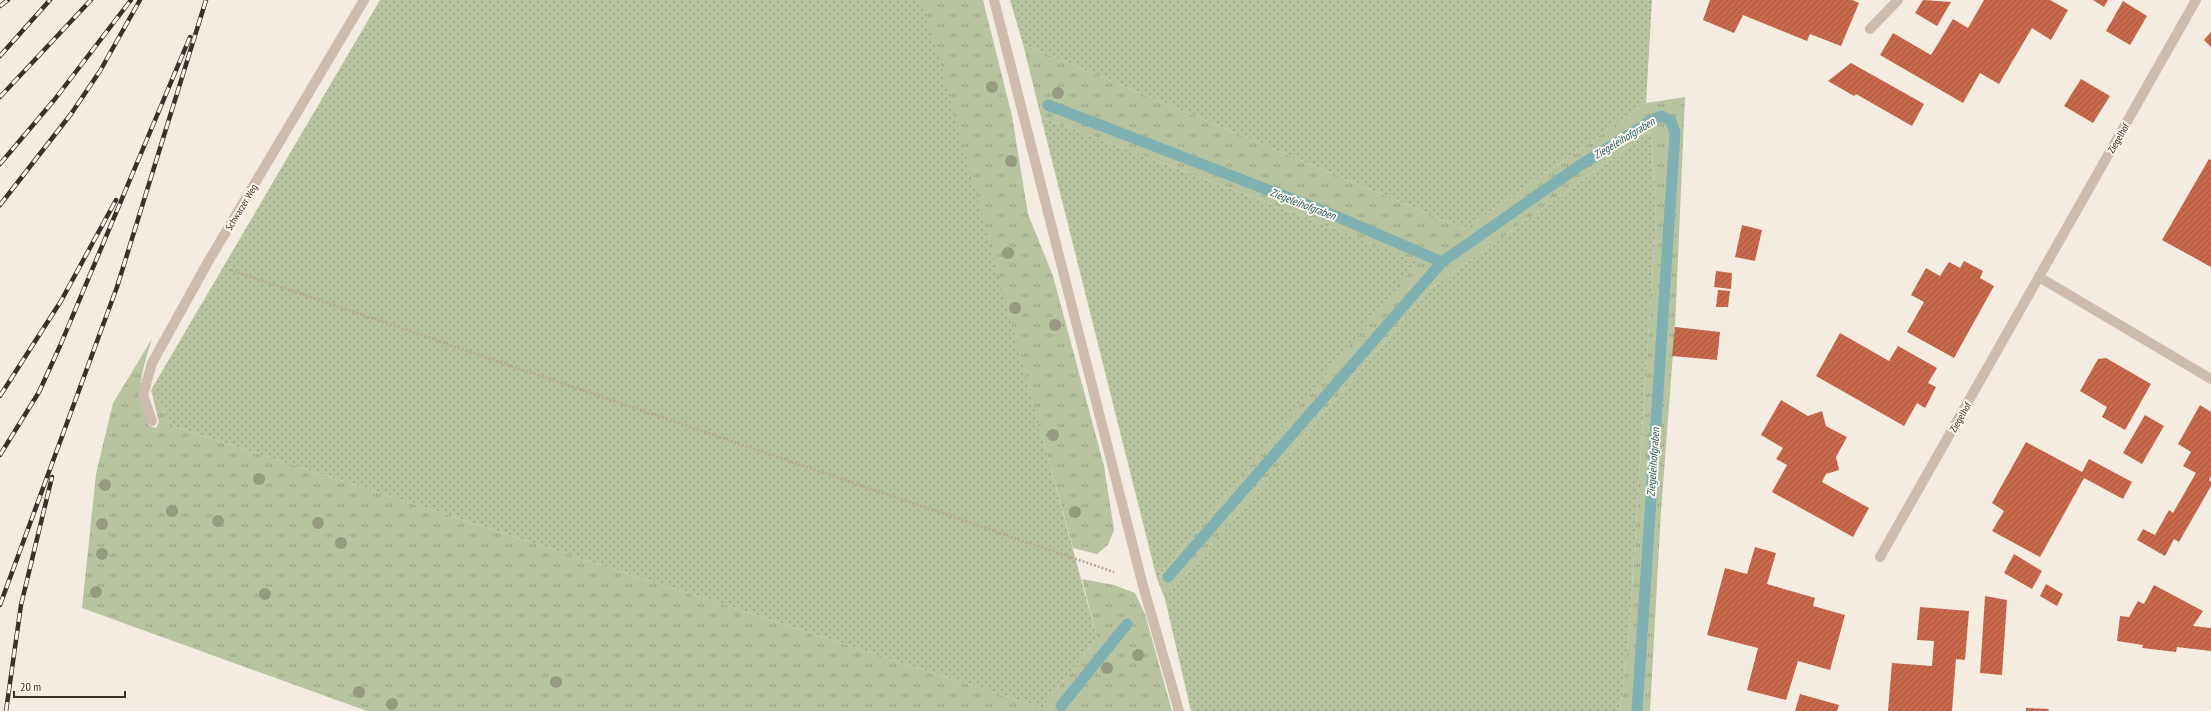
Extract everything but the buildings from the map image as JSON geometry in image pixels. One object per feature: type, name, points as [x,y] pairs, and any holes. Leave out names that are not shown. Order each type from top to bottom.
[{"type":"street","name":"Schwarzer Weg","points":[[152,421],[143,395],[152,363],[208,262],[364,0]]},
{"type":"street","points":[[994,0],[1142,582],[1179,711]]},
{"type":"street","points":[[1870,29],[1898,0]]},
{"type":"street","name":"Ziegelhof","points":[[1880,557],[2196,0]]},
{"type":"street","points":[[2039,277],[2211,379]]},
{"type":"path","points":[[208,262],[1142,582]]},
{"type":"green space","points":[[380,0],[921,0],[938,54],[1097,638],[1042,708],[173,426],[151,390]]},
{"type":"green space","points":[[921,0],[983,0],[1012,116],[1028,214],[1053,276],[1104,466],[1114,530],[1108,545],[1097,554],[1073,548]]},
{"type":"green space","points":[[1010,0],[1652,0],[1646,103],[1465,229],[1023,44]]},
{"type":"green space","points":[[1023,44],[1465,229],[1646,103],[1685,97],[1675,327],[1661,511],[1650,711],[1620,711],[1629,633],[1656,218],[1651,131],[1430,289],[1165,599],[1157,579],[1417,262],[1297,214],[1041,117]]},
{"type":"green space","points":[[1041,117],[1297,214],[1418,262],[1157,579]]},
{"type":"green space","points":[[1651,131],[1656,218],[1629,633],[1620,711],[1191,711],[1165,599],[1430,289]]},
{"type":"green space","points":[[152,339],[141,382],[142,402],[149,426],[156,428],[159,422],[151,390],[173,426],[1042,708],[1097,638],[1082,579],[1114,585],[1135,593],[1145,614],[1172,711],[367,711],[82,608],[96,474],[113,403]]},
{"type":"waterway","name":"Ziegeleihofgraben","points":[[1048,105],[1331,214],[1442,262],[1579,166],[1654,119],[1662,116],[1671,121],[1675,133],[1637,711]]},
{"type":"waterway","points":[[1168,577],[1442,262]]},
{"type":"waterway","points":[[1061,706],[1127,624]]},
{"type":"railway","points":[[0,6],[8,0]]},
{"type":"railway","points":[[0,56],[50,0]]},
{"type":"railway","points":[[0,97],[91,0]]},
{"type":"railway","points":[[0,164],[55,99],[131,0]]},
{"type":"railway","points":[[0,205],[71,114],[100,71],[140,0]]},
{"type":"railway","points":[[0,605],[117,287],[206,0]]},
{"type":"railway","points":[[0,455],[39,392],[60,346],[190,37]]},
{"type":"railway","points":[[0,396],[61,301],[116,200]]},
{"type":"railway","points":[[6,711],[21,605],[52,477]]}]
